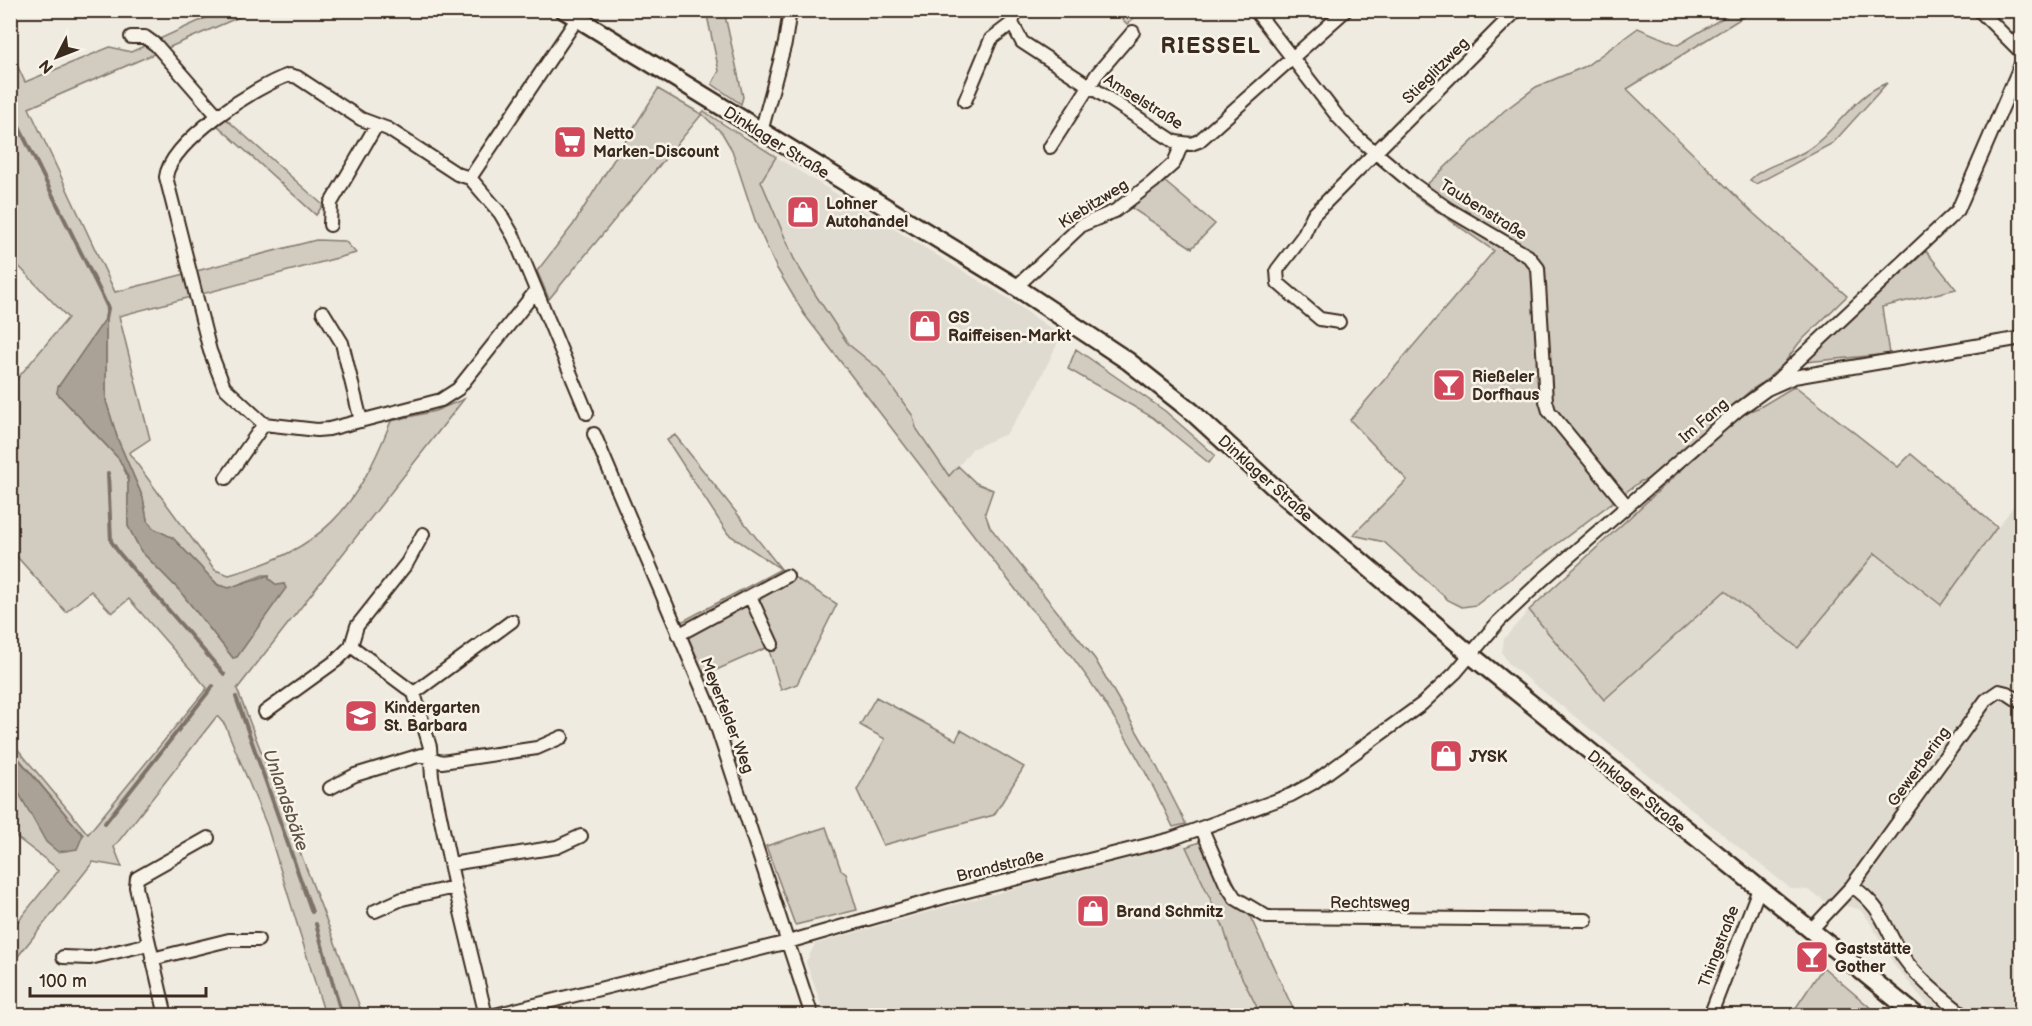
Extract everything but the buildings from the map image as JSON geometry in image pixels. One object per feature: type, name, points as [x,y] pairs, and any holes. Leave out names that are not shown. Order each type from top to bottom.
[{"type":"main road","name":"Dinklager Straße","points":[[570,15],[1016,287],[1128,362],[1191,411],[1275,488],[1471,654],[1917,1016]]},
{"type":"street","points":[[761,132],[785,44],[790,10]]},
{"type":"street","points":[[965,101],[991,39],[1012,24],[1016,10]]},
{"type":"street","name":"Taubenstraße","points":[[1255,10],[1338,117],[1376,154],[1448,209],[1528,256],[1538,268],[1546,401],[1550,411],[1627,506]]},
{"type":"street","name":"Amselstraße","points":[[1012,24],[1022,42],[1182,144],[1198,141],[1346,10]]},
{"type":"street","name":"Stieglitzweg","points":[[1339,322],[1320,319],[1278,282],[1275,275],[1303,236],[1313,216],[1517,10]]},
{"type":"street","points":[[1979,10],[2022,53]]},
{"type":"street","points":[[470,178],[570,15]]},
{"type":"street","name":"Amselstraße","points":[[1050,147],[1090,86],[1133,32]]},
{"type":"street","points":[[131,38],[145,37],[156,45],[217,116]]},
{"type":"street","points":[[1767,389],[1958,210],[2022,62]]},
{"type":"street","points":[[535,292],[458,389],[441,400],[317,430],[264,424],[224,387],[210,351],[166,177],[168,165],[217,116],[289,75],[376,126],[388,129],[457,174],[470,178],[505,221],[587,414]]},
{"type":"street","points":[[330,225],[330,203],[376,126]]},
{"type":"street","name":"Kiebitzweg","points":[[1016,287],[1082,225],[1115,211],[1153,182],[1174,163],[1182,144]]},
{"type":"street","points":[[323,312],[342,343],[361,421]]},
{"type":"street","name":"Im Fang","points":[[1471,654],[1508,613],[1627,506],[1767,389],[1794,377],[2022,338]]},
{"type":"street","points":[[226,478],[264,424]]},
{"type":"street","name":"Meyerfelder Weg","points":[[594,434],[712,712],[812,1016]]},
{"type":"street","points":[[265,712],[337,660],[351,646],[357,626],[407,563],[423,534]]},
{"type":"street","points":[[678,635],[788,576]]},
{"type":"street","points":[[750,596],[772,644]]},
{"type":"street","points":[[414,693],[512,621]]},
{"type":"street","points":[[351,646],[414,693],[432,760],[432,777],[454,886],[486,1016]]},
{"type":"street","name":"Brandstraße","points":[[491,1016],[788,942],[948,896],[1202,829],[1291,795],[1313,783],[1422,704],[1471,654]]},
{"type":"street","name":"Gewerbering","points":[[1810,931],[1852,886],[1986,700],[1999,691],[2007,693],[2022,703]]},
{"type":"street","points":[[330,788],[355,775],[421,755],[442,762],[537,748],[562,737]]},
{"type":"street","name":"Rechtsweg","points":[[1202,829],[1226,884],[1235,898],[1267,917],[1586,920]]},
{"type":"street","points":[[451,864],[557,847],[581,836]]},
{"type":"street","points":[[166,1016],[136,887],[137,878],[208,838]]},
{"type":"street","points":[[375,911],[402,899],[454,886]]},
{"type":"street","points":[[1852,886],[1869,898],[1881,913],[1904,959],[1922,979],[1965,1016]]},
{"type":"street","name":"Thingstraße","points":[[1710,1016],[1759,889]]},
{"type":"street","points":[[152,959],[229,940],[258,940]]},
{"type":"street","points":[[63,957],[90,958],[149,944]]},
{"type":"shaded area","points":[[221,11],[253,11],[29,108],[115,292],[316,240],[345,241],[356,253],[119,316],[150,439],[129,453],[215,570],[229,575],[262,565],[312,538],[332,522],[349,502],[378,452],[391,421],[435,411],[464,399],[237,689],[363,1015],[325,1015],[267,826],[225,725],[217,716],[114,847],[122,867],[93,862],[11,965],[11,930],[59,870],[11,833],[11,779],[47,842],[83,835],[11,749],[11,741],[88,834],[207,688],[129,599],[112,613],[91,591],[66,612],[11,550],[11,386],[68,318],[11,258],[11,52],[25,82],[110,47],[131,52]],"holes":[[[106,319],[106,401],[118,440],[143,498],[147,520],[153,528],[173,538],[218,585],[229,588],[263,575],[269,575],[269,579],[277,585],[284,584],[233,658],[179,590],[141,551],[128,526],[128,477],[119,459],[57,393],[58,387]]]},
{"type":"shaded area","points":[[706,11],[724,11],[743,97],[741,104],[712,84],[719,71]]},
{"type":"shaded area","points":[[1114,11],[1142,11],[1127,24]]},
{"type":"shaded area","points":[[1734,11],[1753,11],[1627,89],[1753,213],[1847,296],[1799,343],[1776,374],[1751,390],[1652,479],[1641,481],[1476,605],[1462,607],[1448,600],[1384,542],[1353,535],[1407,480],[1350,420],[1494,251],[1415,196],[1504,111],[1536,87],[1586,66],[1638,28],[1678,45]]},
{"type":"shaded area","points":[[1887,83],[1833,143],[1756,184],[1750,180],[1762,171],[1804,152],[1825,135],[1864,96]]},
{"type":"shaded area","points":[[658,89],[701,114],[704,111],[776,157],[761,181],[794,259],[815,294],[848,344],[879,369],[913,416],[916,428],[949,476],[958,466],[976,483],[993,490],[985,513],[990,527],[1095,659],[1154,761],[1186,824],[1173,827],[1127,739],[1092,683],[1029,607],[804,314],[776,267],[756,223],[732,150],[722,133],[702,114],[549,299],[537,271],[573,225]]},
{"type":"shaded area","points":[[226,119],[323,205],[316,215],[217,125]]},
{"type":"shaded area","points":[[776,157],[1009,299],[1061,336],[1030,400],[1006,434],[972,449],[950,477],[916,428],[913,416],[879,369],[848,344],[794,259],[761,180]]},
{"type":"shaded area","points":[[1164,181],[1215,224],[1192,248],[1130,207]]},
{"type":"shaded area","points":[[1926,251],[1956,289],[1882,307],[1889,354],[1805,362]]},
{"type":"shaded area","points":[[106,318],[106,401],[118,440],[143,498],[147,520],[153,528],[173,538],[218,585],[229,588],[269,575],[269,579],[277,585],[284,584],[286,588],[237,657],[233,658],[179,590],[141,551],[128,526],[128,477],[119,459],[57,393],[58,387]]},
{"type":"shaded area","points":[[1076,349],[1165,411],[1215,455],[1209,463],[1152,417],[1068,369]]},
{"type":"shaded area","points":[[1795,386],[1898,467],[1911,454],[1997,527],[1941,605],[1875,553],[1798,648],[1725,591],[1604,700],[1529,610],[1742,414],[1760,407]]},
{"type":"shaded area","points":[[675,435],[781,569],[728,534],[667,440]]},
{"type":"shaded area","points":[[2021,496],[2021,1015],[1941,1015],[1928,1005],[1895,966],[1868,919],[1859,909],[1825,901],[1808,890],[1791,889],[1509,664],[1502,653],[1504,639],[1529,610],[1604,700],[1726,591],[1799,647],[1876,552],[1941,605]]},
{"type":"shaded area","points":[[781,569],[837,604],[797,684],[781,690],[768,647],[705,675],[681,622]]},
{"type":"shaded area","points":[[876,697],[956,740],[961,730],[1024,767],[994,815],[883,845],[857,790],[885,739],[860,725]]},
{"type":"shaded area","points":[[10,749],[83,835],[77,849],[58,852],[46,842],[11,779]]},
{"type":"shaded area","points":[[826,827],[841,870],[846,874],[857,910],[795,925],[766,846]]},
{"type":"shaded area","points":[[1213,837],[1296,1015],[1261,1015],[1234,962],[1223,926],[1186,847]]},
{"type":"shaded area","points":[[1185,844],[1223,926],[1234,962],[1261,1015],[825,1015],[806,962],[815,944],[956,904]]},
{"type":"shaded area","points":[[1823,967],[1879,1015],[1791,1015]]},
{"type":"waterway","points":[[10,109],[108,308],[106,318]]},
{"type":"waterway","points":[[108,473],[111,541],[224,674]]},
{"type":"waterway","points":[[105,823],[213,686]]},
{"type":"waterway","name":"Unlandsbäke","points":[[236,697],[312,912]]},
{"type":"waterway","name":"Unlandsbäke","points":[[316,924],[342,1016]]},
{"type":"place","name":"Netto Marken-Discount","points":[[570,142]]},
{"type":"place","name":"Lohner Autohandel","points":[[803,212]]},
{"type":"place","name":"GS Raiffeisen-Markt","points":[[925,326]]},
{"type":"place","name":"Rießeler Dorfhaus","points":[[1449,385]]},
{"type":"place","name":"Kindergarten St. Barbara","points":[[361,716]]},
{"type":"place","name":"JYSK","points":[[1446,756]]},
{"type":"place","name":"Brand Schmitz","points":[[1093,911]]},
{"type":"place","name":"Gaststätte Gother","points":[[1812,957]]},
{"type":"district","name":"RIESSEL","points":[[1211,45]]}]
